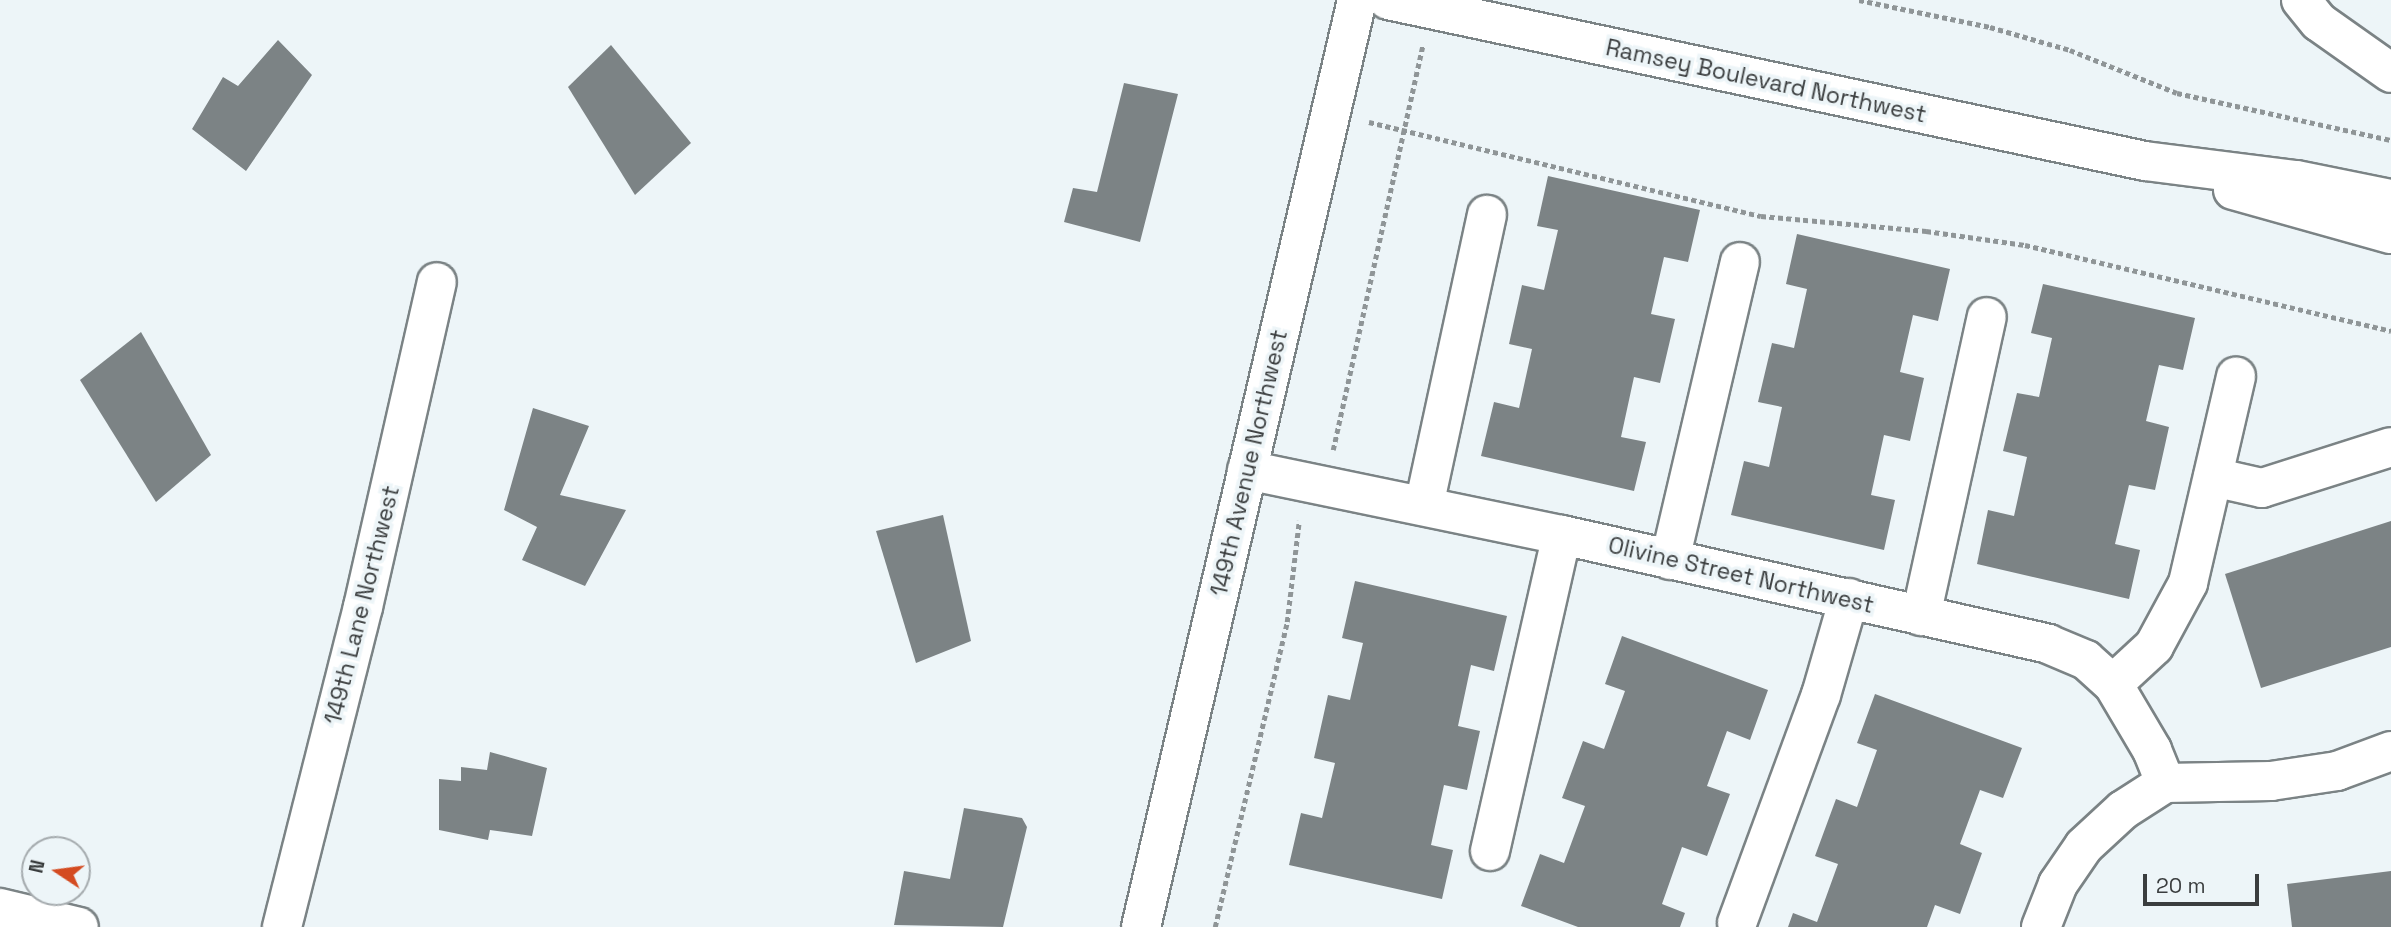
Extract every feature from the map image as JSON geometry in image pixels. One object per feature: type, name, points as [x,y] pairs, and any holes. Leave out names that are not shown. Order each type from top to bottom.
[{"type":"street","name":"149th Avenue Northwest","points":[[1141,927],[1357,0]]},
{"type":"street","name":"Ramsey Boulevard Northwest","points":[[1388,0],[2144,161],[2391,234]]},
{"type":"street","points":[[2301,0],[2319,22],[2391,73]]},
{"type":"street","name":"Ramsey Boulevard Northwest","points":[[2144,161],[2296,180],[2391,199]]},
{"type":"street","points":[[1424,506],[1487,215]]},
{"type":"street","points":[[1670,560],[1740,262]]},
{"type":"street","name":"149th Lane Northwest","points":[[282,927],[363,607],[437,282]]},
{"type":"street","points":[[1921,616],[1987,317]]},
{"type":"street","points":[[2113,684],[2154,646],[2175,612],[2188,583],[2236,376]]},
{"type":"street","points":[[2213,477],[2262,488],[2391,447]]},
{"type":"street","name":"Olivine Street Northwest","points":[[1247,470],[1562,535],[2048,644],[2086,660],[2113,684],[2152,751],[2165,783]]},
{"type":"street","points":[[1489,851],[1562,535]]},
{"type":"street","points":[[1737,923],[1821,695],[1849,598]]},
{"type":"street","points":[[2040,927],[2058,884],[2084,846],[2123,810],[2165,783],[2271,781],[2337,771],[2391,751]]},
{"type":"street","points":[[0,908],[79,927]]},
{"type":"path","points":[[1859,0],[1990,27],[2070,50],[2177,93],[2391,140]]},
{"type":"path","points":[[1215,927],[1287,622],[1300,512],[1334,445],[1401,130],[1432,9]]},
{"type":"path","points":[[1330,113],[1761,216],[1926,231],[2025,246],[2391,331]]},
{"type":"building","points":[[278,40],[312,75],[246,171],[192,129],[223,77],[238,86]]},
{"type":"building","points":[[611,45],[691,143],[635,195],[568,87]]},
{"type":"building","points":[[1124,83],[1178,94],[1140,242],[1064,222],[1073,188],[1097,192]]},
{"type":"building","points":[[1548,176],[1700,210],[1688,262],[1664,257],[1651,314],[1675,319],[1660,383],[1634,377],[1621,437],[1646,442],[1634,491],[1481,456],[1494,402],[1519,408],[1532,349],[1509,344],[1522,285],[1544,290],[1558,230],[1537,226]]},
{"type":"building","points":[[1797,234],[1950,269],[1938,321],[1913,315],[1900,372],[1924,378],[1910,441],[1884,435],[1871,495],[1895,500],[1884,550],[1731,515],[1744,461],[1769,467],[1782,407],[1758,402],[1772,343],[1794,348],[1807,289],[1786,284]]},
{"type":"building","points":[[2043,284],[2195,318],[2183,370],[2159,365],[2146,421],[2169,427],[2155,490],[2129,485],[2115,544],[2140,550],[2129,599],[1977,564],[1988,510],[2014,516],[2027,457],[2003,451],[2017,393],[2039,397],[2052,338],[2031,333]]},
{"type":"building","points":[[141,332],[211,455],[156,502],[80,380]]},
{"type":"building","points":[[533,408],[589,426],[560,495],[626,510],[585,586],[522,560],[537,527],[504,510]]},
{"type":"building","points":[[943,515],[971,641],[916,663],[876,531]]},
{"type":"building","points":[[2391,521],[2391,647],[2261,688],[2225,574]]},
{"type":"building","points":[[1355,581],[1507,616],[1494,671],[1471,665],[1458,726],[1480,731],[1467,790],[1444,785],[1431,845],[1453,850],[1442,899],[1289,865],[1301,813],[1322,818],[1335,763],[1314,758],[1328,695],[1350,700],[1363,643],[1342,638]]},
{"type":"building","points":[[1622,636],[1768,690],[1750,740],[1727,731],[1707,786],[1730,794],[1707,856],[1682,847],[1662,904],[1685,913],[1680,927],[1578,927],[1521,906],[1540,854],[1564,863],[1585,806],[1562,798],[1583,741],[1604,749],[1625,691],[1605,684]]},
{"type":"building","points":[[1875,694],[2022,748],[2003,798],[1980,790],[1960,844],[1982,853],[1960,914],[1935,905],[1927,927],[1788,927],[1793,913],[1817,922],[1838,864],[1815,856],[1836,799],[1857,807],[1877,750],[1857,743]]},
{"type":"building","points":[[490,752],[547,768],[532,836],[490,830],[488,840],[439,830],[439,779],[461,781],[461,767],[487,770]]},
{"type":"building","points":[[964,808],[1022,818],[1027,827],[1003,927],[894,925],[904,871],[950,879]]},
{"type":"building","points":[[2391,871],[2391,927],[2292,927],[2287,884]]}]
